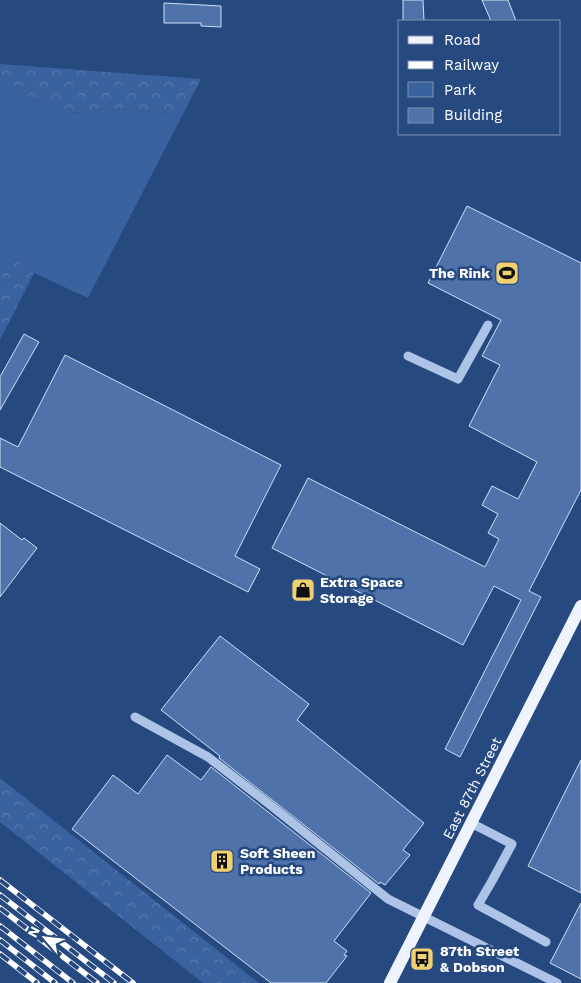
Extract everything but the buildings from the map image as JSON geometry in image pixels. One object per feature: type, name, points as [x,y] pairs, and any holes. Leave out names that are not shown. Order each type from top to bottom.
[{"type":"main road","name":"East 87th Street","points":[[390,983],[581,606]]},
{"type":"street","points":[[408,356],[458,379],[488,325]]},
{"type":"street","points":[[135,717],[208,757],[388,899],[558,983]]},
{"type":"street","points":[[471,823],[512,844],[478,905],[546,942]]},
{"type":"green space","points":[[0,64],[201,79],[183,114],[108,108],[67,113],[22,95],[0,90]]},
{"type":"green space","points":[[0,90],[22,95],[67,113],[108,108],[183,114],[88,298],[34,273],[12,258],[0,256]]},
{"type":"green space","points":[[0,256],[12,258],[34,273],[0,340]]},
{"type":"green space","points":[[0,778],[259,983],[203,983],[0,822]]},
{"type":"railway","points":[[0,880],[133,983]]},
{"type":"railway","points":[[0,895],[114,983]]},
{"type":"railway","points":[[0,908],[97,983]]},
{"type":"railway","points":[[0,926],[73,983]]},
{"type":"railway","points":[[0,940],[55,983]]},
{"type":"railway","points":[[0,954],[37,983]]},
{"type":"place","name":"The Rink","points":[[507,273]]},
{"type":"place","name":"Extra Space Storage","points":[[303,590]]},
{"type":"place","name":"Soft Sheen Products","points":[[222,861]]},
{"type":"place","name":"87th Street & Dobson","points":[[422,959]]}]
